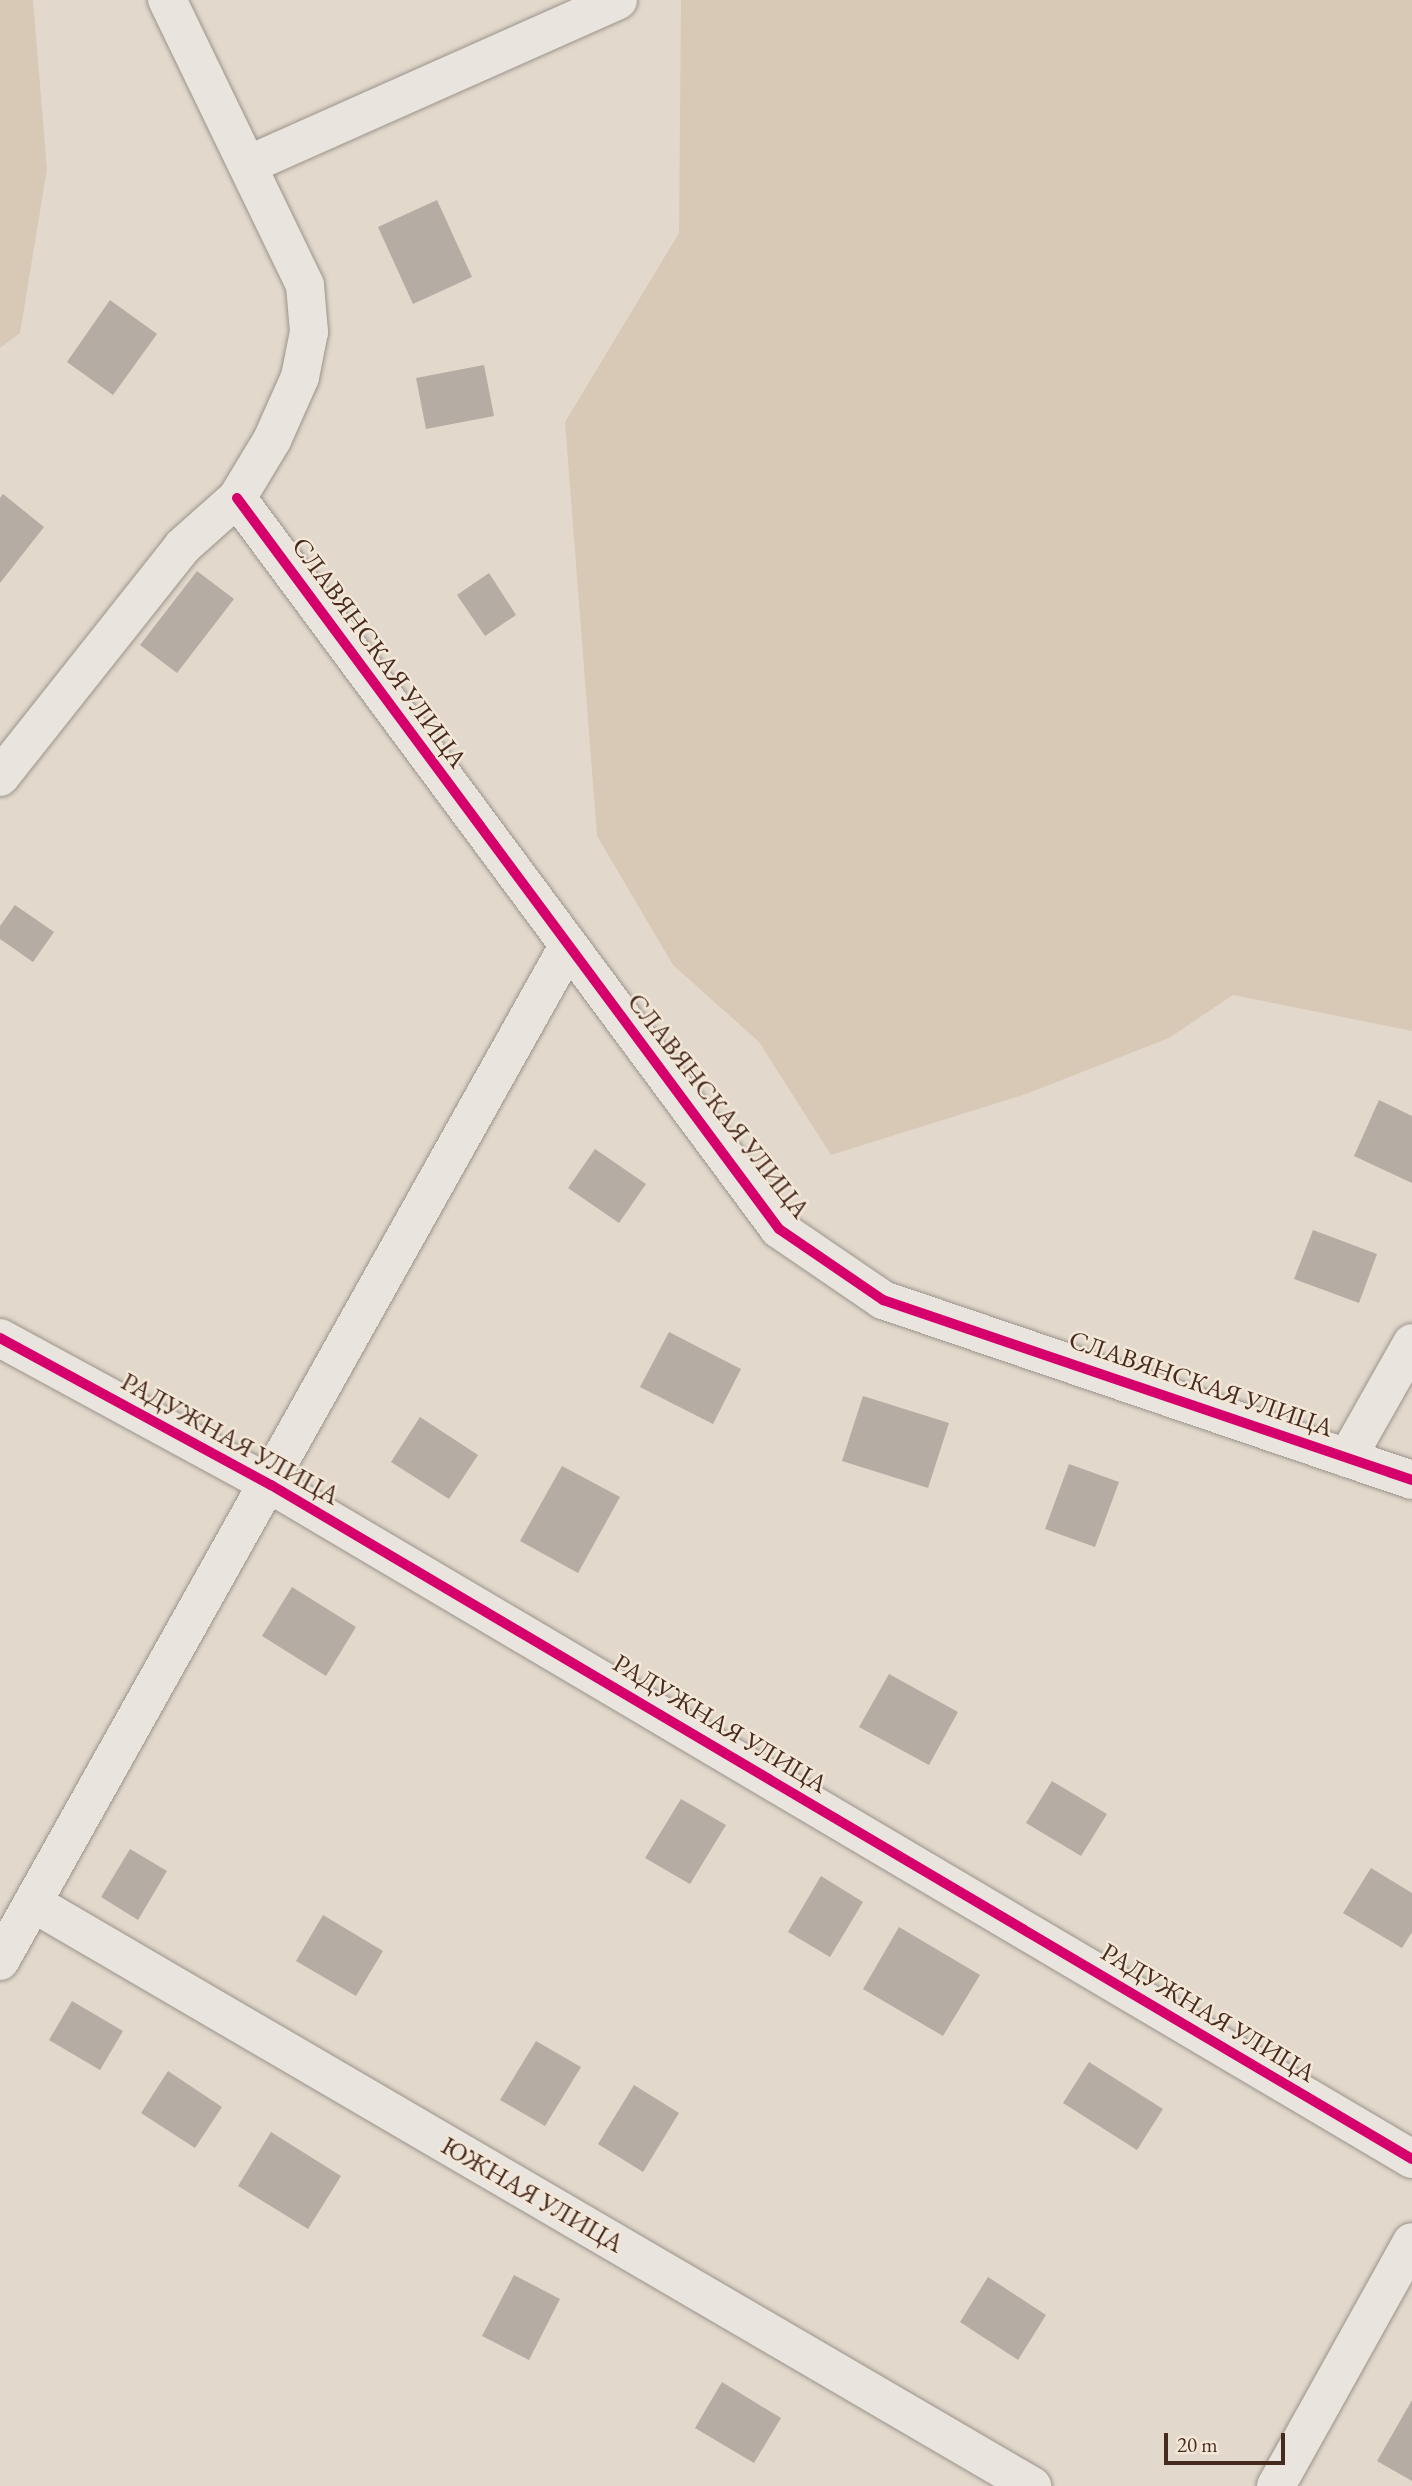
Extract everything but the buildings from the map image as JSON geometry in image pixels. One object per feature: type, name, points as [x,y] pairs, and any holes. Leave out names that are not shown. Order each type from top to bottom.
[{"type":"street","points":[[0,776],[183,547],[237,498],[272,440],[294,389],[309,332],[305,285],[167,0]]},
{"type":"street","points":[[248,165],[618,0]]},
{"type":"street","name":"СЛАВЯНСКАЯ УЛИЦА","points":[[237,498],[567,948],[779,1229],[883,1300],[1412,1480]]},
{"type":"street","points":[[0,1961],[271,1485],[567,948]]},
{"type":"street","name":"РАДУЖНАЯ УЛИЦА","points":[[0,1338],[271,1485],[1412,2159]]},
{"type":"street","points":[[1347,1458],[1412,1343]]},
{"type":"street","name":"ЮЖНАЯ УЛИЦА","points":[[33,1903],[1032,2486]]},
{"type":"street","points":[[1276,2486],[1412,2242]]},
{"type":"shaded area","points":[[0,0],[33,0],[47,169],[20,333],[0,348]]},
{"type":"shaded area","points":[[681,0],[1412,0],[1412,1031],[1233,995],[1169,1038],[1026,1094],[831,1155],[759,1042],[673,965],[597,836],[565,422],[679,233]]},
{"type":"cycle path","points":[[237,498],[779,1229],[883,1300],[1412,1480]]},
{"type":"cycle path","points":[[0,1338],[271,1485],[1412,2159]]}]
